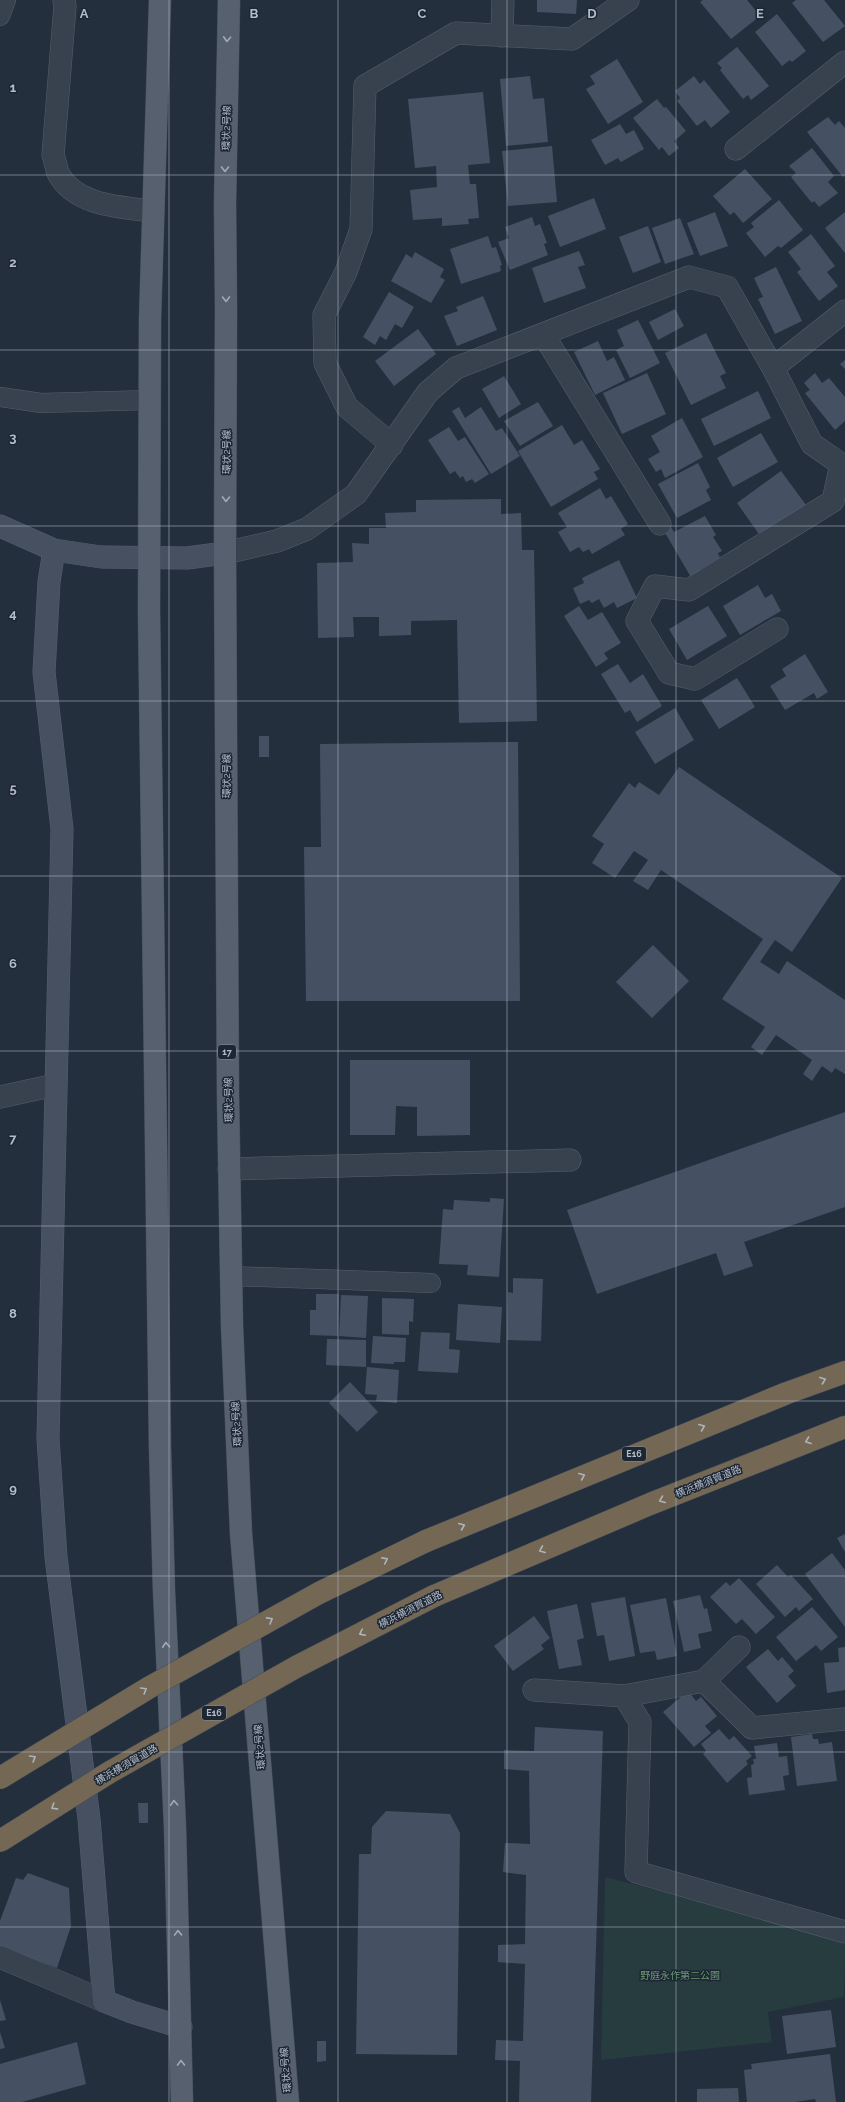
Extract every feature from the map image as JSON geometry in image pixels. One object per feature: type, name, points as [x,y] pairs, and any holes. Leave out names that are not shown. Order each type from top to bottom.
[{"type":"highway","name":"E16","points":[[0,1778],[156,1684],[319,1593],[426,1541],[750,1408],[845,1372]]},
{"type":"highway","name":"横浜横須賀道路","points":[[0,1841],[130,1760],[296,1668],[434,1596],[650,1504],[845,1427]]},
{"type":"main road","points":[[160,0],[152,211],[149,400],[149,558],[159,1407],[164,1591],[175,1827],[182,2102]]},
{"type":"main road","name":"環状2号線","points":[[229,0],[224,203],[226,309],[225,553],[230,1276],[241,1534],[288,2102]]},
{"type":"street","points":[[64,0],[65,6],[53,154],[58,173],[70,186],[84,197],[102,204],[152,211]]},
{"type":"street","points":[[502,36],[503,0]]},
{"type":"street","points":[[392,445],[347,407],[325,363],[324,315],[346,272],[361,229],[365,86],[456,33],[572,40],[628,0]]},
{"type":"street","points":[[736,149],[845,62]]},
{"type":"street","points":[[0,526],[54,550],[101,557],[187,558],[225,553],[278,541],[307,529],[356,494],[428,392],[456,368],[689,277],[727,287],[773,368],[812,444],[843,466],[833,501],[689,590],[655,586],[637,621],[669,674],[695,679],[777,629]]},
{"type":"street","points":[[773,368],[845,311]]},
{"type":"street","points":[[543,334],[660,524]]},
{"type":"street","points":[[54,550],[49,582],[44,672],[62,829],[48,1439],[56,1558],[89,1819],[104,2001]]},
{"type":"street","points":[[0,1097],[55,1085]]},
{"type":"street","points":[[229,1169],[570,1160]]},
{"type":"street","points":[[534,1690],[624,1696],[704,1681],[739,1647]]},
{"type":"street","points":[[704,1681],[752,1728],[845,1719]]},
{"type":"street","points":[[624,1696],[640,1722],[636,1872],[845,1932]]},
{"type":"street","points":[[0,1957],[132,2012],[181,2027]]},
{"type":"lane","points":[[0,16],[6,0]]},
{"type":"lane","points":[[0,397],[41,403],[149,400]]},
{"type":"lane","points":[[230,1276],[431,1282]]},
{"type":"green space","name":"野庭永作第二公園","points":[[605,1877],[838,1936],[845,1945],[844,1997],[768,2012],[772,2042],[601,2060]]},
{"type":"building","points":[[537,0],[577,0],[576,14],[537,12]]},
{"type":"building","points":[[703,0],[747,0],[760,16],[731,39],[700,2]]},
{"type":"building","points":[[796,0],[824,0],[845,26],[823,42],[792,3]]},
{"type":"building","points":[[777,14],[806,51],[792,62],[790,60],[782,66],[755,32]]},
{"type":"building","points":[[737,47],[769,86],[751,100],[748,95],[743,99],[720,70],[722,68],[717,63]]},
{"type":"building","points":[[617,59],[643,102],[608,124],[586,89],[595,84],[590,76]]},
{"type":"building","points":[[530,76],[533,99],[544,98],[548,142],[506,146],[500,79]]},
{"type":"building","points":[[694,76],[700,84],[704,80],[730,112],[711,128],[705,120],[697,126],[677,101],[680,98],[675,91]]},
{"type":"building","points":[[483,92],[490,163],[468,165],[470,184],[476,184],[479,218],[468,219],[469,224],[442,226],[442,218],[413,220],[410,190],[437,187],[436,166],[415,168],[408,99]]},
{"type":"building","points":[[657,99],[664,108],[666,107],[686,131],[674,141],[679,148],[669,156],[662,147],[659,150],[633,118]]},
{"type":"building","points":[[828,117],[835,125],[839,121],[845,128],[845,176],[843,177],[807,132]]},
{"type":"building","points":[[620,124],[626,134],[634,130],[644,149],[621,162],[618,158],[605,165],[591,140]]},
{"type":"building","points":[[552,146],[557,202],[508,206],[502,151]]},
{"type":"building","points":[[812,148],[834,176],[828,182],[838,193],[819,207],[814,201],[812,203],[791,177],[796,173],[789,166]]},
{"type":"building","points":[[745,169],[772,199],[743,223],[734,212],[730,215],[713,196]]},
{"type":"building","points":[[594,198],[606,229],[560,247],[548,216]]},
{"type":"building","points":[[779,200],[803,230],[781,248],[778,246],[765,257],[746,233],[754,227],[751,223]]},
{"type":"building","points":[[715,212],[728,246],[700,256],[687,223]]},
{"type":"building","points":[[845,212],[845,253],[825,228]]},
{"type":"building","points":[[532,217],[535,226],[540,224],[547,243],[544,244],[548,255],[510,270],[498,242],[509,238],[505,227]]},
{"type":"building","points":[[680,218],[694,254],[665,264],[652,228]]},
{"type":"building","points":[[648,226],[661,262],[633,273],[619,237]]},
{"type":"building","points":[[811,234],[835,266],[827,272],[838,286],[819,301],[797,272],[801,269],[788,252]]},
{"type":"building","points":[[488,236],[492,248],[496,247],[502,265],[500,266],[501,271],[461,284],[450,249]]},
{"type":"building","points":[[579,251],[585,265],[578,267],[586,288],[544,303],[532,268]]},
{"type":"building","points":[[415,252],[444,269],[440,277],[445,280],[431,303],[391,281],[406,254],[412,258]]},
{"type":"building","points":[[776,267],[802,321],[775,334],[758,299],[763,297],[754,278]]},
{"type":"building","points":[[389,292],[414,307],[402,328],[395,324],[386,340],[380,336],[375,345],[363,337]]},
{"type":"building","points":[[483,296],[497,330],[457,346],[444,316],[458,311],[456,307]]},
{"type":"building","points":[[675,309],[684,326],[658,340],[649,322]]},
{"type":"building","points":[[638,320],[660,363],[630,378],[616,350],[624,346],[617,330]]},
{"type":"building","points":[[418,329],[436,354],[394,386],[375,361]]},
{"type":"building","points":[[706,333],[726,373],[720,376],[726,388],[691,405],[665,353]]},
{"type":"building","points":[[598,341],[607,361],[614,357],[625,380],[595,395],[574,352]]},
{"type":"building","points":[[845,360],[845,369],[840,364]]},
{"type":"building","points":[[647,373],[666,414],[622,434],[603,393]]},
{"type":"building","points":[[815,373],[822,383],[829,378],[845,397],[845,421],[835,430],[805,393],[810,390],[804,383]]},
{"type":"building","points":[[504,376],[521,404],[499,418],[482,389]]},
{"type":"building","points":[[758,391],[771,418],[714,446],[701,419]]},
{"type":"building","points":[[538,402],[553,426],[520,446],[504,421]]},
{"type":"building","points":[[459,407],[465,418],[481,407],[496,431],[502,428],[520,456],[491,474],[452,411]]},
{"type":"building","points":[[682,418],[703,457],[665,478],[661,469],[656,472],[648,459],[660,452],[651,436]]},
{"type":"building","points":[[562,425],[574,445],[582,440],[600,469],[594,472],[598,479],[551,507],[518,451]]},
{"type":"building","points":[[449,427],[458,441],[465,437],[489,474],[475,483],[472,479],[466,482],[463,476],[460,478],[455,471],[450,474],[428,440]]},
{"type":"building","points":[[761,433],[778,462],[733,487],[717,458]]},
{"type":"building","points":[[698,463],[710,487],[706,490],[711,500],[677,518],[658,484]]},
{"type":"building","points":[[781,471],[806,505],[761,537],[737,503]]},
{"type":"building","points":[[600,488],[606,499],[611,496],[628,524],[621,529],[625,535],[592,554],[589,549],[583,552],[579,547],[570,552],[558,532],[567,527],[558,513]]},
{"type":"building","points":[[501,499],[501,514],[521,513],[522,550],[534,550],[537,721],[459,723],[457,620],[411,621],[411,635],[379,636],[379,617],[353,617],[354,637],[318,638],[317,563],[353,562],[352,543],[369,544],[369,528],[386,528],[385,513],[416,512],[416,500]]},
{"type":"building","points":[[705,516],[716,535],[713,537],[722,551],[718,553],[720,558],[701,569],[703,572],[692,579],[664,531],[671,527],[674,532]]},
{"type":"building","points":[[619,560],[637,598],[617,608],[614,602],[604,608],[599,599],[592,603],[589,600],[580,604],[573,588],[584,583],[582,578]]},
{"type":"building","points":[[758,585],[765,598],[772,594],[781,611],[740,635],[723,606]]},
{"type":"building","points":[[579,606],[588,620],[602,612],[621,643],[604,653],[608,659],[596,667],[564,616]]},
{"type":"building","points":[[708,606],[727,636],[687,660],[669,629]]},
{"type":"building","points":[[805,654],[828,692],[817,699],[814,693],[785,710],[770,686],[786,676],[782,669]]},
{"type":"building","points":[[618,664],[630,683],[643,674],[662,706],[637,722],[630,710],[625,713],[601,674]]},
{"type":"building","points":[[737,678],[755,707],[719,729],[701,700]]},
{"type":"building","points":[[675,708],[694,740],[655,764],[635,732]]},
{"type":"building","points":[[259,736],[269,736],[269,757],[259,757]]},
{"type":"building","points":[[518,742],[520,1001],[306,1001],[304,847],[321,847],[320,744]]},
{"type":"building","points":[[679,767],[842,878],[792,952],[775,940],[760,962],[779,974],[787,961],[845,1000],[845,1074],[835,1068],[832,1073],[822,1066],[812,1081],[803,1074],[812,1060],[776,1035],[762,1055],[751,1047],[765,1027],[722,999],[763,939],[661,870],[648,890],[633,881],[648,860],[634,851],[615,878],[592,863],[604,844],[592,836],[629,783],[635,788],[639,782],[659,795]]},
{"type":"building","points":[[653,945],[689,981],[652,1018],[616,982]]},
{"type":"building","points":[[350,1060],[470,1060],[470,1135],[417,1136],[417,1107],[396,1106],[395,1135],[350,1135]]},
{"type":"building","points":[[845,1112],[845,1207],[744,1242],[753,1266],[724,1276],[716,1253],[597,1294],[567,1210]]},
{"type":"building","points":[[490,1198],[504,1199],[499,1277],[467,1275],[468,1265],[439,1264],[443,1209],[453,1210],[454,1200],[490,1202]]},
{"type":"building","points":[[513,1278],[543,1279],[541,1341],[507,1340],[508,1292],[513,1293]]},
{"type":"building","points":[[316,1294],[339,1294],[338,1336],[310,1335],[310,1310],[316,1310]]},
{"type":"building","points":[[341,1295],[368,1296],[366,1338],[339,1336]]},
{"type":"building","points":[[382,1298],[414,1299],[413,1322],[409,1321],[409,1335],[382,1334]]},
{"type":"building","points":[[458,1304],[502,1307],[500,1343],[456,1340]]},
{"type":"building","points":[[421,1332],[450,1333],[449,1349],[460,1350],[458,1373],[418,1371]]},
{"type":"building","points":[[373,1336],[406,1338],[405,1362],[394,1362],[394,1364],[371,1363]]},
{"type":"building","points":[[327,1339],[366,1340],[366,1367],[326,1365]]},
{"type":"building","points":[[367,1367],[399,1370],[397,1403],[376,1401],[377,1395],[365,1394]]},
{"type":"building","points":[[350,1382],[378,1412],[357,1432],[329,1403]]},
{"type":"building","points":[[845,1534],[845,1552],[837,1538]]},
{"type":"building","points":[[832,1553],[845,1570],[845,1627],[805,1574]]},
{"type":"building","points":[[777,1565],[788,1577],[791,1575],[813,1599],[799,1611],[796,1607],[785,1617],[756,1584]]},
{"type":"building","points":[[739,1578],[775,1617],[756,1634],[742,1619],[736,1624],[710,1597],[726,1582],[730,1586]]},
{"type":"building","points":[[700,1595],[704,1609],[707,1608],[712,1631],[698,1634],[701,1648],[684,1652],[673,1601]]},
{"type":"building","points":[[625,1597],[635,1656],[609,1661],[604,1635],[597,1636],[591,1603]]},
{"type":"building","points":[[666,1598],[677,1656],[657,1660],[655,1651],[640,1653],[630,1605]]},
{"type":"building","points":[[577,1604],[584,1638],[577,1640],[582,1665],[559,1669],[547,1611]]},
{"type":"building","points":[[812,1607],[838,1637],[821,1651],[816,1645],[796,1661],[776,1637]]},
{"type":"building","points":[[534,1616],[550,1638],[541,1645],[544,1649],[513,1671],[494,1646]]},
{"type":"building","points":[[845,1647],[845,1690],[827,1693],[824,1663],[839,1662],[838,1648]]},
{"type":"building","points":[[768,1649],[778,1661],[782,1657],[794,1671],[788,1676],[796,1686],[777,1703],[746,1667]]},
{"type":"building","points":[[688,1691],[696,1701],[701,1697],[717,1716],[705,1726],[711,1733],[694,1747],[663,1712]]},
{"type":"building","points":[[535,1727],[603,1731],[591,2102],[519,2102],[520,2061],[495,2060],[496,2040],[523,2041],[525,1964],[498,1962],[498,1945],[525,1944],[526,1875],[503,1872],[505,1843],[530,1844],[529,1771],[504,1769],[504,1750],[534,1751]]},
{"type":"building","points":[[719,1729],[729,1740],[734,1736],[752,1756],[746,1761],[748,1764],[727,1783],[703,1754],[706,1751],[701,1744]]},
{"type":"building","points":[[812,1734],[813,1739],[818,1739],[819,1744],[832,1742],[837,1781],[797,1786],[791,1737]]},
{"type":"building","points":[[777,1743],[779,1757],[787,1756],[789,1775],[783,1776],[785,1790],[749,1795],[747,1778],[752,1777],[751,1765],[754,1764],[753,1759],[756,1759],[754,1746]]},
{"type":"building","points":[[138,1803],[148,1803],[148,1823],[139,1823]]},
{"type":"building","points":[[386,1811],[450,1814],[460,1833],[457,2055],[356,2054],[359,1854],[371,1854],[372,1827]]},
{"type":"building","points":[[28,1873],[69,1888],[71,1926],[57,1968],[0,1947],[0,1921],[16,1878],[23,1880]]},
{"type":"building","points":[[0,2000],[6,2020],[0,2021]]},
{"type":"building","points":[[831,2010],[836,2047],[787,2054],[782,2016]]},
{"type":"building","points":[[0,2032],[5,2048],[0,2049]]},
{"type":"building","points":[[317,2041],[326,2041],[326,2061],[317,2062]]},
{"type":"building","points":[[77,2042],[86,2084],[22,2102],[0,2102],[0,2064]]},
{"type":"building","points":[[830,2054],[836,2102],[816,2102],[815,2099],[795,2102],[747,2102],[744,2070],[752,2069],[751,2064]]},
{"type":"building","points":[[738,2088],[739,2102],[697,2102],[697,2089]]}]
